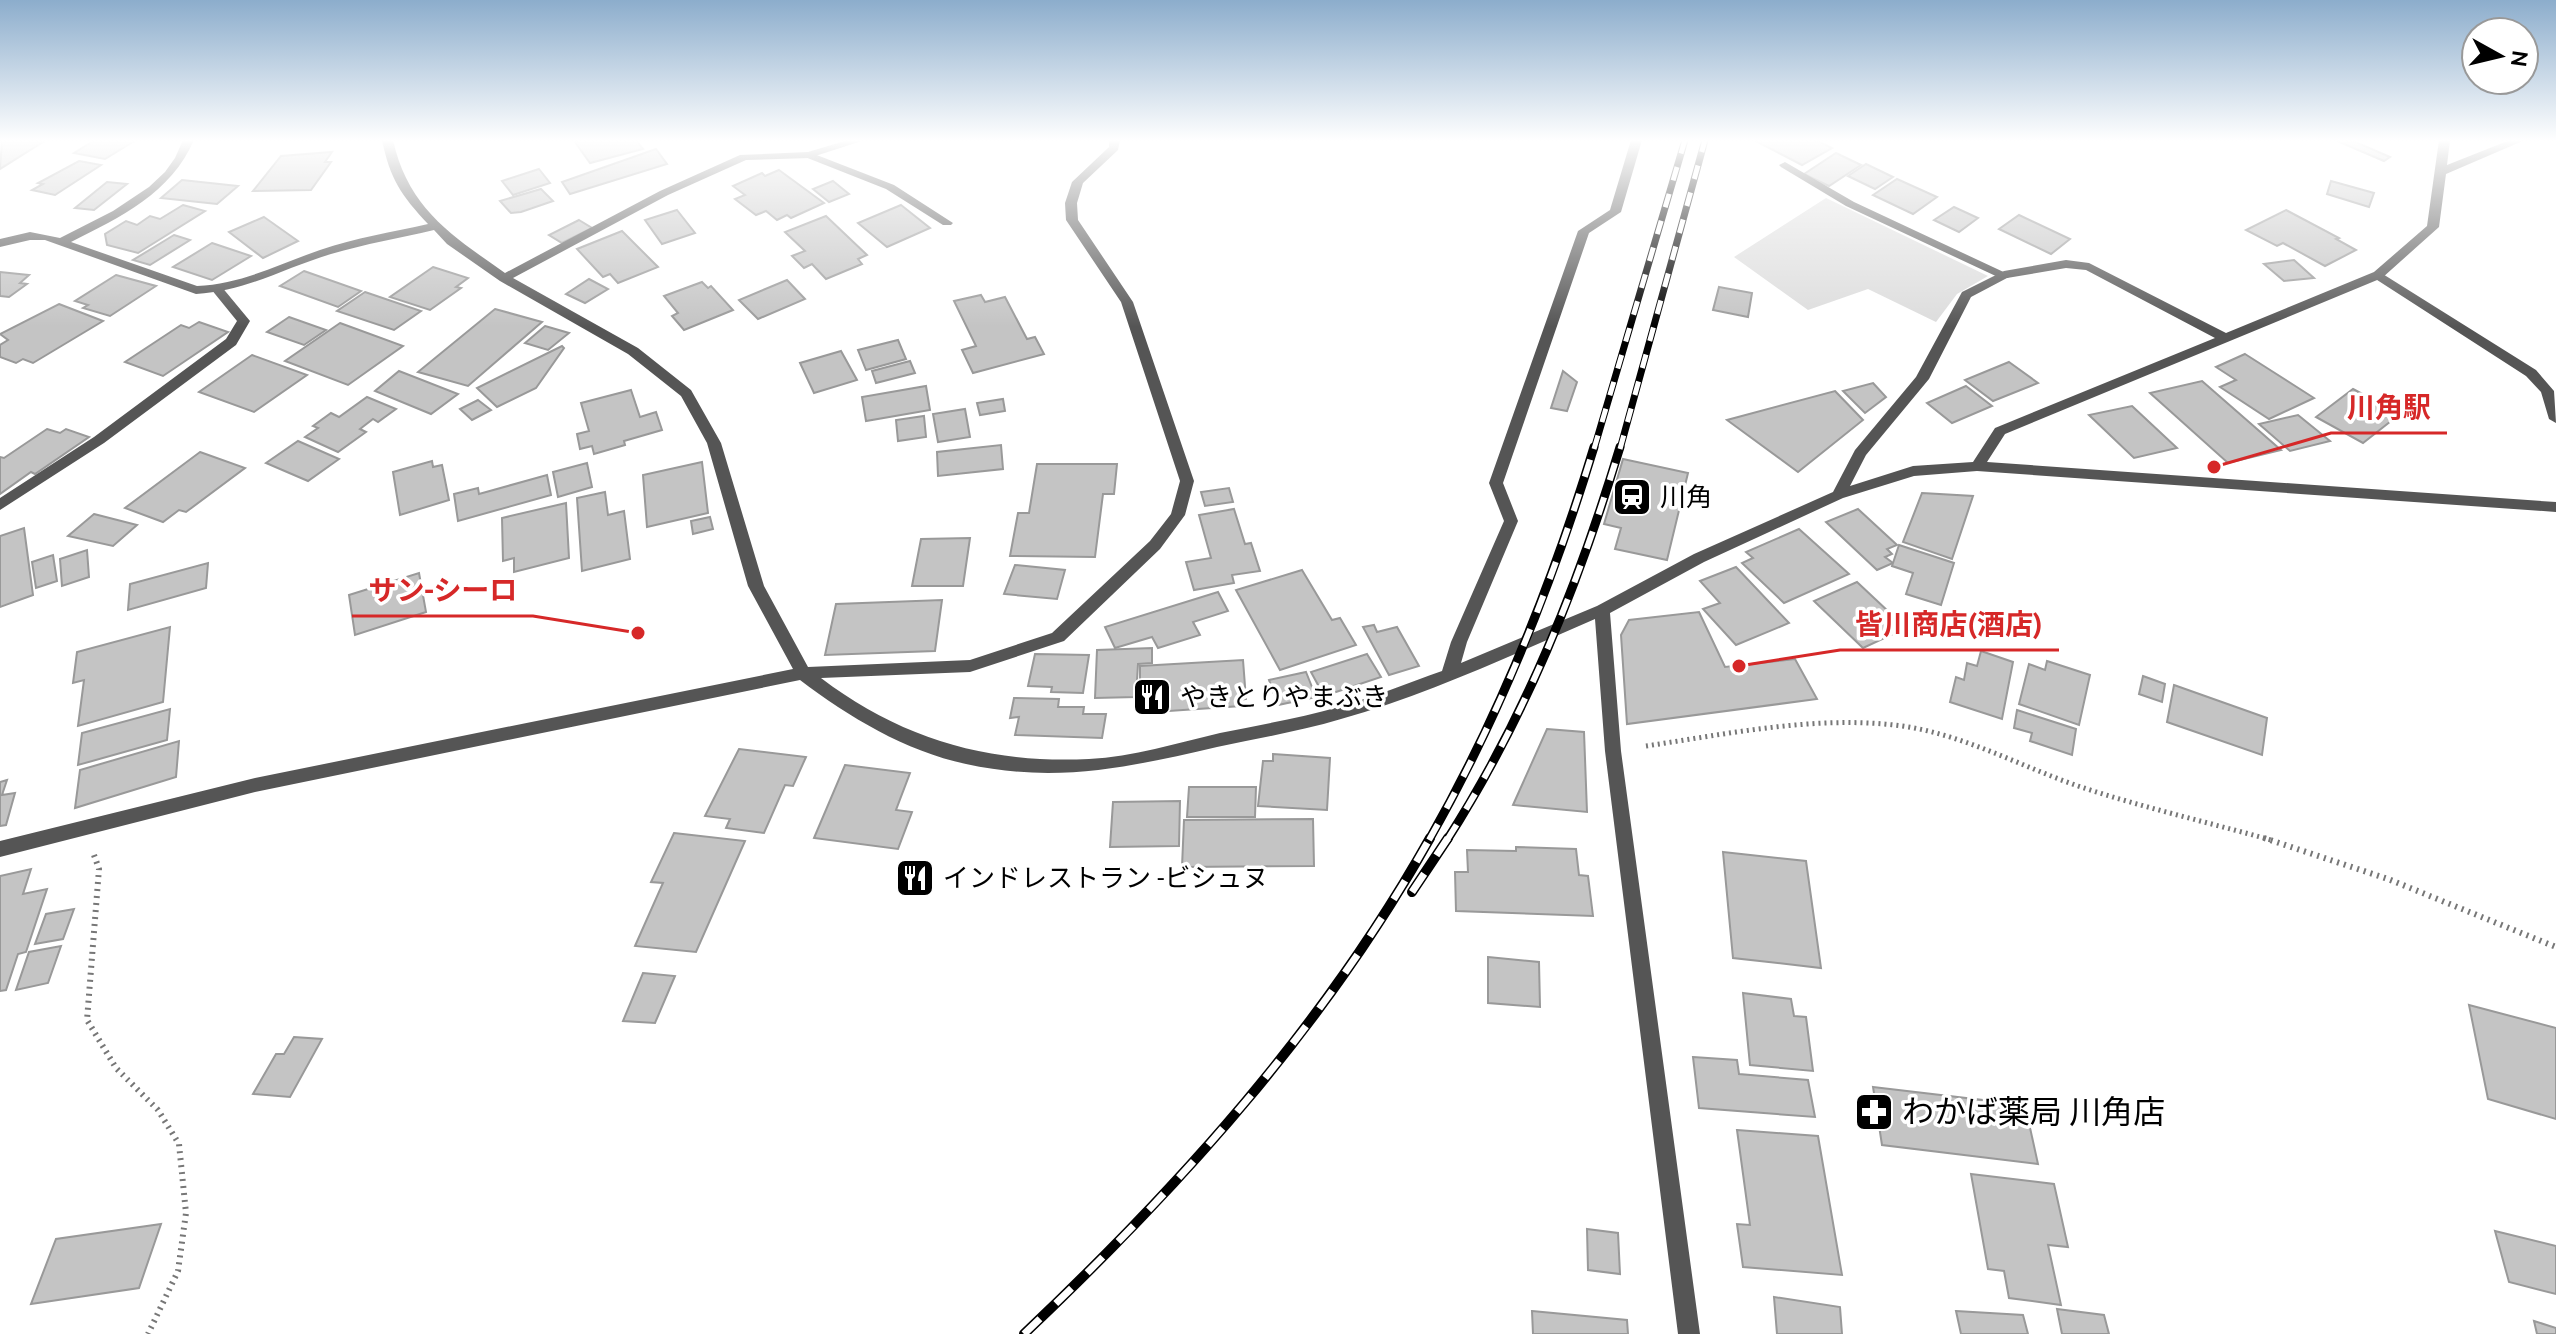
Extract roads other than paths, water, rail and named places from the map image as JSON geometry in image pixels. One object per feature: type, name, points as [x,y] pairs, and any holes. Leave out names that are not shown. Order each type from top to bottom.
[{"type":"street","points":[[61,242],[132,202]]},
{"type":"street","points":[[415,202],[434,226],[504,278],[633,351],[686,393],[714,443],[756,586],[803,673],[846,706],[905,736],[965,757],[1019,765],[1090,766],[1132,760],[1340,713],[1449,675],[1602,610],[1699,558],[1838,495],[1913,471],[1977,466],[2556,507]]},
{"type":"street","points":[[504,278],[647,202]]},
{"type":"street","points":[[914,202],[947,223]]},
{"type":"street","points":[[0,849],[255,785],[803,673],[970,666],[1058,637],[1155,545],[1178,515],[1187,481],[1127,302],[1072,220],[1071,202]]},
{"type":"street","points":[[1449,675],[1459,642],[1511,521],[1496,483],[1584,231],[1615,212],[1618,202]]},
{"type":"street","points":[[1847,202],[2004,275]]},
{"type":"street","points":[[1977,466],[2000,431],[2378,275],[2433,227],[2437,202]]},
{"type":"street","points":[[0,243],[30,236],[61,242],[196,290],[249,282],[326,252],[434,226]]},
{"type":"street","points":[[1838,495],[1860,453],[1922,379],[1966,295],[2004,275],[2066,264],[2089,267],[2227,339]]},
{"type":"street","points":[[2378,275],[2531,373],[2547,391],[2556,419]]},
{"type":"street","points":[[0,505],[99,440],[231,342],[244,321],[217,289]]},
{"type":"street","points":[[1602,610],[1613,751],[1689,1334]]},
{"type":"railway","points":[[1594,449],[1667,202]]},
{"type":"railway","points":[[1620,449],[1688,202]]},
{"type":"railway","points":[[1429,840],[1479,745],[1522,648],[1594,447]]},
{"type":"railway","points":[[1447,840],[1501,747],[1547,650],[1586,550],[1620,447]]},
{"type":"railway","points":[[1024,1334],[1138,1221],[1246,1101],[1344,974],[1389,908],[1430,838]]},
{"type":"railway","points":[[1412,892],[1448,838]]},
{"type":"place","name":"川角駅","points":[[2214,467]]},
{"type":"place","name":"川角","points":[[1632,497]]},
{"type":"place","name":"サン-シーロ","points":[[638,633]]},
{"type":"place","name":"皆川商店(酒店)","points":[[1739,666]]},
{"type":"place","name":"やきとりやまぶき","points":[[1152,697]]},
{"type":"place","name":"インドレストラン -ビシュヌ","points":[[915,878]]},
{"type":"place","name":"わかば薬局 川角店","points":[[1874,1112]]}]
